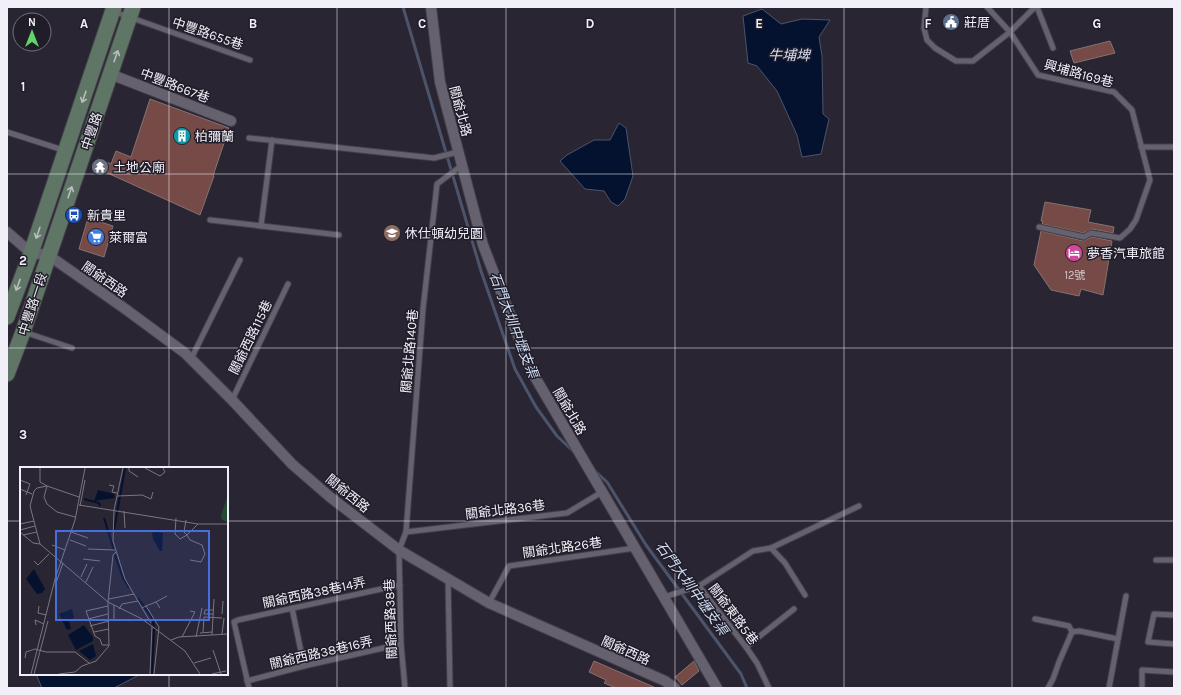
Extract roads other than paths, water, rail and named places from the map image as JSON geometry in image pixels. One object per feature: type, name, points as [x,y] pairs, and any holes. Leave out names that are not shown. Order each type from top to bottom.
[{"type":"main road","name":"中豐路","points":[[31,253],[114,9]]},
{"type":"main road","name":"中豐路","points":[[48,255],[131,12]]},
{"type":"main road","name":"中豐路一段","points":[[7,317],[31,253]]},
{"type":"main road","name":"中豐路一段","points":[[7,374],[24,332],[48,255]]},
{"type":"street","name":"關爺北路","points":[[431,7],[440,82],[461,166],[483,245],[532,372],[717,688]]},
{"type":"street","name":"中豐路667巷","points":[[110,74],[231,121]]},
{"type":"street","points":[[7,232],[31,253],[48,255]]},
{"type":"street","name":"關爺西路","points":[[48,255],[124,308],[185,354],[232,400],[292,464],[330,497],[399,550],[489,603],[665,681],[675,688]]},
{"type":"lane","points":[[926,7],[924,28],[927,40],[936,48],[956,61],[973,60],[1010,32],[1036,7],[1052,48]]},
{"type":"lane","name":"興埔路169巷","points":[[987,7],[1010,32],[1038,75],[1114,92],[1132,110],[1150,180],[1136,220],[1130,229],[1120,238],[1091,233],[1084,238],[1039,227]]},
{"type":"lane","name":"中豐路655巷","points":[[114,9],[131,12],[250,60]]},
{"type":"lane","points":[[7,132],[66,151]]},
{"type":"lane","points":[[249,138],[434,158],[458,152]]},
{"type":"lane","points":[[261,226],[272,140]]},
{"type":"lane","points":[[1141,147],[1174,147]]},
{"type":"lane","name":"關爺北路140巷","points":[[399,550],[406,532],[423,309],[437,184],[461,166]]},
{"type":"lane","points":[[210,220],[339,235]]},
{"type":"lane","points":[[191,360],[240,260]]},
{"type":"lane","name":"關爺西路115巷","points":[[232,400],[288,284]]},
{"type":"lane","points":[[24,332],[72,348]]},
{"type":"lane","name":"關爺北路36巷","points":[[406,532],[567,513],[602,492]]},
{"type":"lane","points":[[699,586],[753,552],[771,548],[859,506]]},
{"type":"lane","name":"關爺北路26巷","points":[[489,603],[508,566],[636,548]]},
{"type":"lane","points":[[771,548],[785,563],[805,595]]},
{"type":"lane","name":"關爺西路38巷","points":[[399,550],[401,644],[405,688]]},
{"type":"lane","points":[[1156,560],[1174,560]]},
{"type":"lane","points":[[448,578],[450,687]]},
{"type":"lane","name":"關爺西路38巷14弄","points":[[247,680],[234,622],[400,585]]},
{"type":"lane","name":"關爺東路5巷","points":[[663,597],[699,586],[757,663],[769,688]]},
{"type":"lane","points":[[1108,688],[1126,596]]},
{"type":"lane","points":[[292,608],[304,666]]},
{"type":"lane","points":[[746,647],[794,609]]},
{"type":"lane","points":[[1174,615],[1154,614],[1148,642],[1174,644]]},
{"type":"lane","points":[[1035,619],[1069,626],[1072,632],[1048,688]]},
{"type":"lane","points":[[1072,632],[1079,631],[1118,639]]},
{"type":"lane","name":"關爺西路38巷16弄","points":[[247,680],[401,644]]},
{"type":"lane","points":[[1142,688],[1142,670],[1174,672]]},
{"type":"lane","points":[[247,680],[249,688]]},
{"type":"water","name":"牛埔埤","points":[[762,9],[781,24],[802,19],[830,20],[819,37],[822,56],[823,114],[829,119],[821,154],[802,157],[797,135],[777,91],[757,66],[748,63],[743,16]]},
{"type":"water","points":[[619,123],[626,128],[633,176],[625,199],[618,206],[611,202],[604,191],[585,189],[560,161],[567,155],[594,140],[610,140]]},
{"type":"water","points":[[36,675],[139,675],[114,688],[42,688]]},
{"type":"waterway","name":"石門大圳中壢支渠","points":[[403,7],[481,271],[515,369],[536,407],[557,436],[574,452]]},
{"type":"waterway","name":"石門大圳中壢支渠","points":[[595,471],[607,482],[646,545],[741,674],[747,688]]},
{"type":"place","name":"莊厝","points":[[951,22]]},
{"type":"place","name":"柏彌蘭","points":[[182,136]]},
{"type":"place","name":"土地公廟","points":[[100,167]]},
{"type":"place","name":"新貴里","points":[[74,215]]},
{"type":"place","name":"休仕頓幼兒園","points":[[392,233]]},
{"type":"place","name":"萊爾富","points":[[96,237]]},
{"type":"place","name":"夢香汽車旅館","points":[[1074,253]]}]
